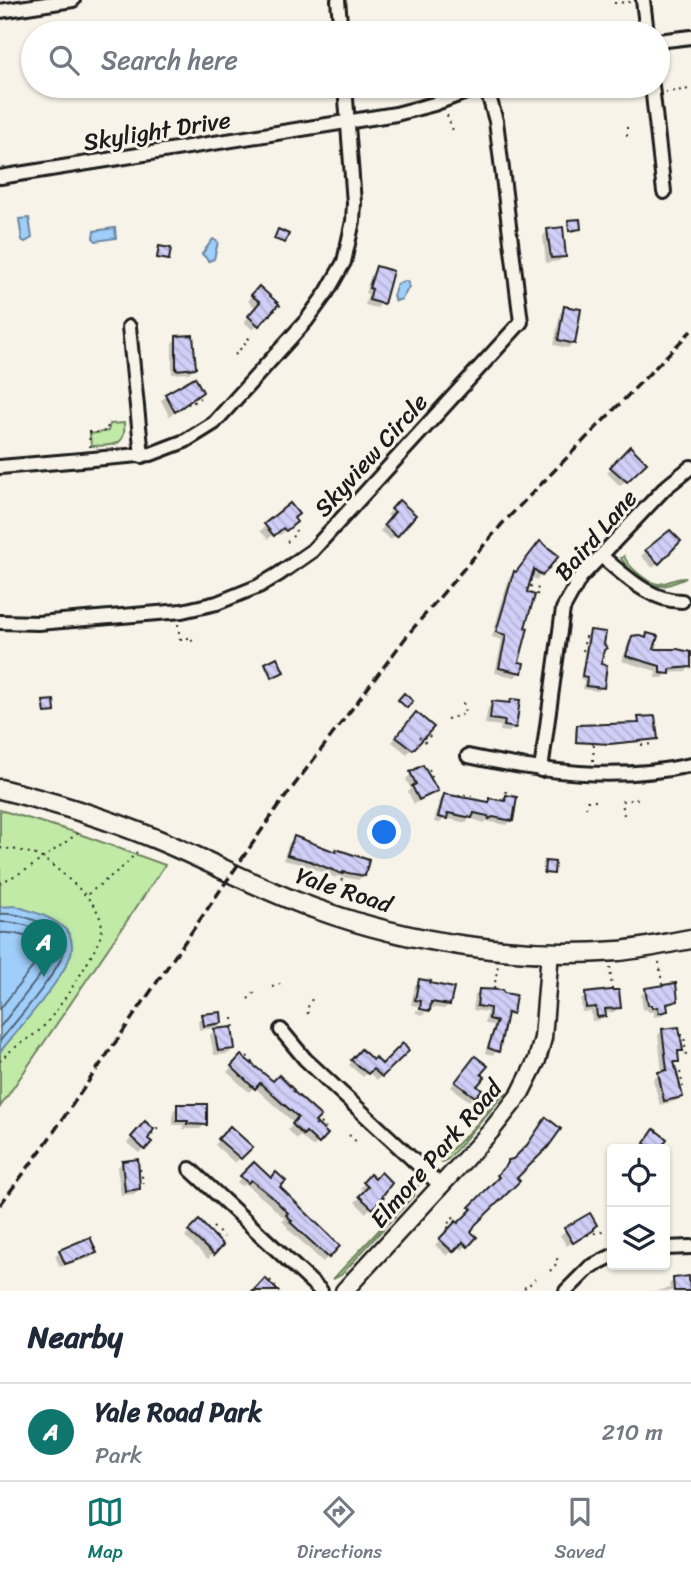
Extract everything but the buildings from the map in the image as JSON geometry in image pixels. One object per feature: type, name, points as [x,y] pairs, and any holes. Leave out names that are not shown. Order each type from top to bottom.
[{"type":"main road","name":"Yale Road","points":[[0,789],[62,805],[155,838],[280,895],[349,920],[435,940],[550,952],[619,951],[691,939]]},
{"type":"street","points":[[0,11],[73,0]]},
{"type":"street","points":[[338,0],[340,21]]},
{"type":"street","points":[[637,1],[643,21]]},
{"type":"street","points":[[670,40],[691,37]]},
{"type":"street","points":[[0,467],[142,456],[176,445],[214,423],[306,321],[344,262],[353,221],[346,98]]},
{"type":"street","name":"Skylight Drive","points":[[0,177],[410,111],[448,98]]},
{"type":"street","name":"Skyview Circle","points":[[0,622],[38,624],[158,614],[217,603],[259,586],[301,560],[374,485],[521,322],[496,121],[488,98]]},
{"type":"street","points":[[654,98],[664,192]]},
{"type":"street","points":[[129,327],[142,456]]},
{"type":"street","name":"Baird Lane","points":[[541,770],[563,609],[577,582],[665,488],[691,467]]},
{"type":"street","points":[[601,556],[647,591],[664,599],[682,601]]},
{"type":"street","points":[[468,756],[541,770],[616,774],[691,765]]},
{"type":"street","name":"Elmore Park Road","points":[[344,1291],[502,1118],[520,1094],[533,1069],[543,1038],[550,952]]},
{"type":"street","points":[[281,1030],[304,1059],[440,1185]]},
{"type":"street","points":[[190,1169],[321,1291]]},
{"type":"street","points":[[670,1248],[691,1247]]},
{"type":"street","points":[[566,1291],[590,1267],[607,1258]]},
{"type":"path","points":[[614,3],[637,1]]},
{"type":"path","points":[[670,90],[691,89]]},
{"type":"path","points":[[447,115],[454,133]]},
{"type":"path","points":[[627,124],[627,136]]},
{"type":"path","points":[[269,316],[284,302]]},
{"type":"path","points":[[235,355],[249,339],[247,337]]},
{"type":"path","points":[[188,403],[189,405],[200,398]]},
{"type":"path","points":[[90,448],[89,432],[107,430],[108,421]]},
{"type":"path","points":[[287,542],[296,533],[295,525]]},
{"type":"path","points":[[530,586],[539,589],[536,600]]},
{"type":"path","points":[[178,623],[180,640],[197,640]]},
{"type":"path","points":[[583,650],[587,637]]},
{"type":"path","points":[[447,719],[465,714],[463,702]]},
{"type":"path","points":[[419,737],[425,742],[432,733]]},
{"type":"path","points":[[593,765],[594,744]]},
{"type":"path","points":[[641,745],[653,744]]},
{"type":"path","points":[[429,769],[434,782]]},
{"type":"path","points":[[504,799],[505,792],[512,793]]},
{"type":"path","points":[[459,797],[460,794],[472,796]]},
{"type":"path","points":[[624,815],[622,801],[639,799]]},
{"type":"path","points":[[586,808],[587,801],[598,801]]},
{"type":"path","points":[[0,883],[15,877],[81,831]]},
{"type":"path","points":[[0,848],[44,857],[86,896],[97,911],[102,926],[96,948],[44,1025],[15,1046],[0,1061]]},
{"type":"path","points":[[86,896],[124,866],[137,852]]},
{"type":"path","points":[[342,881],[345,871]]},
{"type":"path","points":[[659,962],[662,984]]},
{"type":"path","points":[[494,989],[498,965]]},
{"type":"path","points":[[610,967],[611,989]]},
{"type":"path","points":[[272,987],[283,983]]},
{"type":"path","points":[[248,999],[257,991]]},
{"type":"path","points":[[308,1014],[307,1009],[313,998]]},
{"type":"path","points":[[233,1018],[234,1034]]},
{"type":"path","points":[[681,1035],[684,1035],[686,1056]]},
{"type":"path","points":[[247,1056],[255,1065]]},
{"type":"path","points":[[680,1072],[683,1087]]},
{"type":"path","points":[[315,1126],[319,1122],[326,1128]]},
{"type":"path","points":[[152,1135],[159,1127]]},
{"type":"path","points":[[348,1135],[359,1144]]},
{"type":"path","points":[[140,1168],[144,1184]]},
{"type":"path","points":[[383,1197],[396,1209]]},
{"type":"path","points":[[449,1228],[446,1226],[456,1214]]},
{"type":"path","points":[[213,1227],[224,1237]]},
{"type":"path","points":[[587,1235],[604,1231]]},
{"type":"path","points":[[550,1271],[558,1262],[556,1256]]},
{"type":"path","points":[[524,1287],[535,1279]]},
{"type":"path","points":[[270,1280],[277,1289]]},
{"type":"green space","points":[[124,423],[123,437],[116,444],[91,446],[90,434],[108,431],[110,424]]},
{"type":"green space","points":[[624,556],[638,573],[653,583],[662,584],[686,578],[665,586],[653,585],[632,571],[621,558]]},
{"type":"green space","points":[[0,810],[71,831],[165,865],[0,1107]]},
{"type":"green space","points":[[504,1091],[506,1092],[448,1159],[442,1162],[441,1160],[477,1124]]},
{"type":"green space","points":[[416,1186],[414,1195],[341,1275],[333,1279],[413,1194]]},
{"type":"water","points":[[29,218],[32,238],[25,242],[22,240],[19,219]]},
{"type":"water","points":[[115,228],[116,238],[96,241],[93,238],[94,231]]},
{"type":"water","points":[[213,239],[218,242],[214,259],[209,261],[202,254]]},
{"type":"water","points":[[405,281],[409,287],[402,299],[396,301],[393,296],[397,284]]},
{"type":"water","points":[[16,906],[42,915],[65,929],[69,934],[72,951],[50,990],[0,1052],[0,907]]},
{"type":"railway","points":[[0,1205],[44,1146],[277,808],[410,632],[502,524],[691,331]]},
{"type":"place","name":"Yale Road Park","points":[[44,977]]}]
